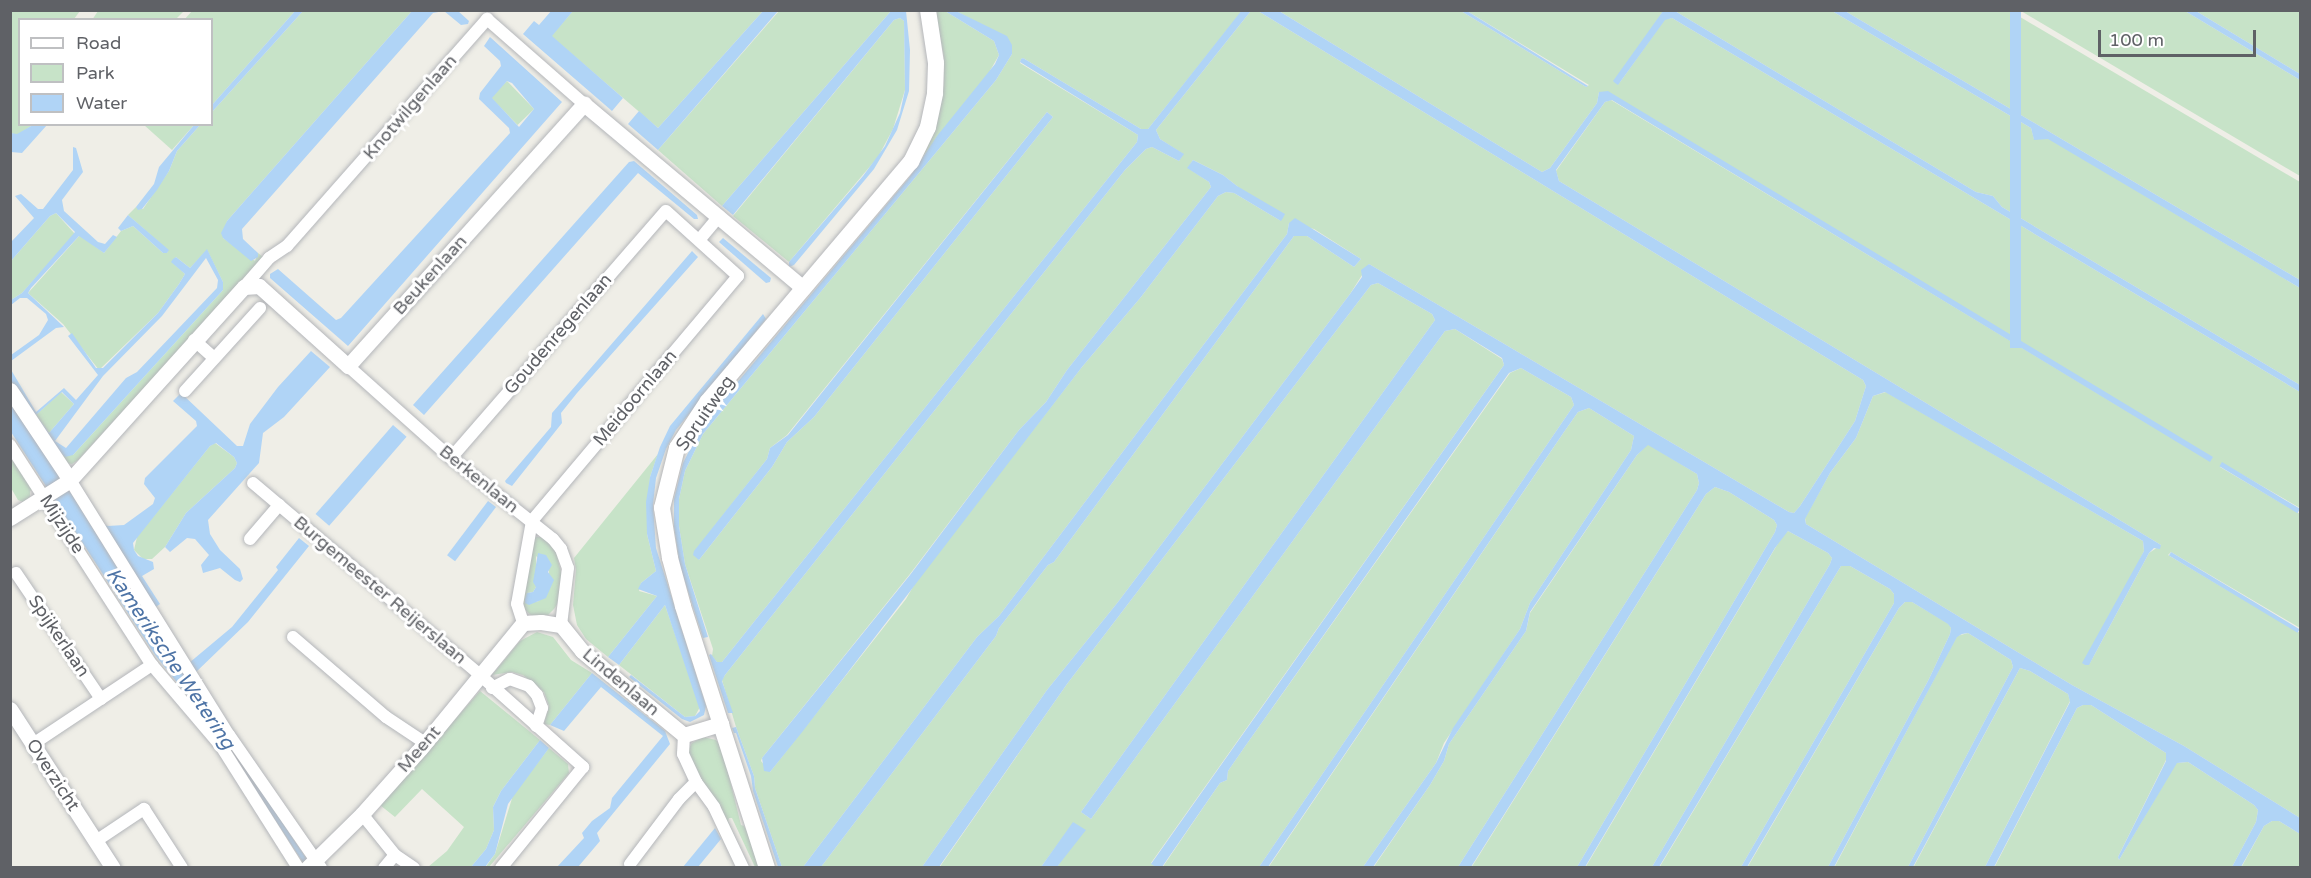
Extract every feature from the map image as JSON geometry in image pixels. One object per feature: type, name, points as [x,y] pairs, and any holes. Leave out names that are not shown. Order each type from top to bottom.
[{"type":"main road","name":"Spruitweg","points":[[767,867],[670,558],[662,508],[669,476],[684,439],[708,401],[911,162],[928,127],[935,93],[936,63],[928,10]]},
{"type":"street","name":"Knotwilgenlaan","points":[[243,287],[269,258],[286,246],[487,19],[584,104]]},
{"type":"street","points":[[584,104],[803,288]]},
{"type":"street","name":"Beukenlaan","points":[[348,366],[584,104]]},
{"type":"street","name":"Goudenregenlaan","points":[[451,458],[666,211],[700,239]]},
{"type":"street","points":[[700,239],[719,216]]},
{"type":"street","name":"Meidoornlaan","points":[[532,521],[738,276],[700,239]]},
{"type":"street","points":[[10,518],[68,481],[243,287],[259,286],[348,366]]},
{"type":"street","points":[[185,391],[260,308]]},
{"type":"street","points":[[194,340],[214,358]]},
{"type":"street","name":"Berkenlaan","points":[[348,366],[451,458],[532,521],[517,604],[523,623]]},
{"type":"street","points":[[10,390],[311,866]]},
{"type":"street","name":"Mijzijde","points":[[10,445],[46,495],[152,665],[221,746],[311,866]]},
{"type":"street","name":"Burgemeester Reijerslaan","points":[[253,483],[584,766],[501,867]]},
{"type":"street","name":"Burgemeester Reijerslaan","points":[[250,539],[279,504]]},
{"type":"street","points":[[523,623],[552,622],[561,625],[568,568],[553,539],[532,521]]},
{"type":"street","name":"Spijkerlaan","points":[[16,573],[101,699]]},
{"type":"street","name":"Meent","points":[[311,866],[362,814],[425,743],[523,623]]},
{"type":"street","name":"Lindenlaan","points":[[561,625],[582,651],[684,735]]},
{"type":"street","points":[[293,637],[386,717],[425,743]]},
{"type":"street","points":[[33,744],[152,665]]},
{"type":"street","points":[[492,688],[510,679],[529,686],[537,695],[542,708],[536,726]]},
{"type":"street","name":"Overzicht","points":[[10,710],[112,867]]},
{"type":"street","points":[[721,724],[684,735],[683,754],[696,782],[714,807],[743,867]]},
{"type":"street","points":[[630,864],[679,799],[696,782]]},
{"type":"street","points":[[96,841],[144,809],[182,867]]},
{"type":"street","points":[[362,814],[395,855],[414,867]]},
{"type":"street","points":[[384,867],[395,855]]},
{"type":"green space","points":[[11,11],[80,11],[75,18],[18,18],[18,126],[31,126],[17,135],[11,133]]},
{"type":"green space","points":[[98,11],[184,11],[177,18],[93,18]]},
{"type":"green space","points":[[192,11],[295,11],[213,104],[213,18],[186,18]]},
{"type":"green space","points":[[303,11],[412,11],[227,221],[223,238],[255,261],[258,253],[264,258],[78,460],[72,464],[66,463],[53,450],[73,455],[223,290],[223,282],[207,250],[190,268],[176,257],[172,262],[185,274],[179,284],[158,313],[99,370],[63,324],[28,293],[80,235],[104,253],[121,231],[133,226],[163,253],[167,253],[168,250],[128,215],[136,207],[143,209],[169,171],[177,151],[199,126],[213,126],[213,111]]},
{"type":"green space","points":[[573,11],[763,11],[658,128],[551,36]]},
{"type":"green space","points":[[779,11],[891,11],[722,206],[658,150]]},
{"type":"green space","points":[[935,11],[945,11],[994,41],[999,55],[987,76],[920,160],[927,148],[939,112],[944,84],[944,57]]},
{"type":"green space","points":[[956,11],[1242,11],[1148,129],[1141,129],[1023,58],[1021,59],[1020,63],[1138,135],[1137,142],[722,662],[717,662],[712,656],[713,649],[685,564],[679,526],[679,499],[685,471],[703,434],[996,80],[1012,54],[980,24]],"holes":[[[1047,112],[1053,117],[814,417],[787,442],[772,467],[699,560],[695,551],[767,459],[770,448],[787,435]]]},
{"type":"green space","points":[[1258,11],[1863,380],[1866,386],[1855,421],[1800,506],[1794,513],[1789,512],[1369,264],[1350,294],[1118,602],[1047,690],[922,867],[821,867],[996,636],[999,628],[1048,565],[1054,562],[1294,236],[1307,236],[1354,267],[1361,259],[1314,229],[1289,223],[1287,234],[999,616],[977,637],[803,867],[782,867],[722,680],[1125,170],[1146,149],[1152,147],[1179,161],[1183,154],[1160,139],[1156,130],[1250,12]],"holes":[[[1193,160],[1223,175],[1281,221],[1234,193],[1226,192],[1218,196],[1141,297],[1082,367],[918,578],[906,599],[770,772],[761,761],[762,758],[910,574],[1019,430],[1046,402],[1067,370],[1211,187],[1209,182],[1188,168]]]},
{"type":"green space","points":[[1279,11],[1461,11],[1586,87],[1589,85],[1467,11],[1663,11],[1618,85],[1665,19],[1672,18],[2300,392],[2300,508],[2222,463],[2220,467],[2300,514],[2300,628],[2171,552],[2168,555],[2300,633],[2300,818],[2184,746],[2072,685],[1806,524],[1805,518],[1830,473],[1856,438],[1873,396],[1886,392],[2143,541],[2144,551],[2089,665],[2149,553],[2161,545],[1559,181],[1556,171],[1605,102],[1611,100],[2211,462],[1599,92],[1597,103],[1550,168],[1542,172]]},
{"type":"green space","points":[[1675,11],[1832,11],[2031,128],[2034,139],[2048,138],[2300,288],[2300,385],[2002,207],[1993,196],[1976,192]]},
{"type":"green space","points":[[1845,11],[2010,11],[2300,182],[2300,280]]},
{"type":"green space","points":[[2021,11],[2185,11],[2300,80],[2300,176]]},
{"type":"green space","points":[[2196,11],[2300,11],[2300,74]]},
{"type":"green space","points":[[900,18],[904,21],[905,90],[893,129],[878,157],[789,262],[733,216],[894,20]]},
{"type":"green space","points":[[507,81],[534,109],[518,125],[490,97]]},
{"type":"green space","points":[[145,126],[193,126],[172,150]]},
{"type":"green space","points":[[56,213],[75,234],[22,293],[11,300],[11,261],[50,216]]},
{"type":"green space","points":[[1378,283],[1432,314],[1435,320],[1081,812],[1091,819],[1445,331],[1455,329],[1502,359],[1504,365],[1151,863],[1156,867],[1057,867],[1066,854],[1074,822],[1041,867],[939,868],[1067,684],[1371,285]]},
{"type":"green space","points":[[1521,368],[1571,397],[1574,405],[1259,867],[1162,868],[1220,783],[1227,780],[1228,771],[1246,745],[1510,373]]},
{"type":"green space","points":[[61,392],[74,404],[49,433],[36,415]]},
{"type":"green space","points":[[1589,408],[1634,436],[1631,450],[1530,603],[1520,629],[1444,743],[1436,763],[1363,867],[1268,868],[1564,432],[1578,412]]},
{"type":"green space","points":[[215,443],[234,457],[237,463],[235,468],[186,513],[165,547],[152,559],[143,559],[134,550],[137,537],[210,446]]},
{"type":"green space","points":[[1648,444],[1697,474],[1699,483],[1697,490],[1458,867],[1373,868],[1430,785],[1444,761],[1449,744],[1526,631],[1530,613],[1637,455]]},
{"type":"green space","points":[[10,451],[35,488],[30,491],[30,497],[23,502],[18,500],[11,488]]},
{"type":"green space","points":[[658,454],[650,477],[647,534],[656,571],[641,583],[639,591],[657,596],[608,657],[586,639],[577,625],[573,605],[576,570],[574,558]]},
{"type":"green space","points":[[1715,487],[1729,492],[1774,520],[1777,525],[1775,532],[1577,867],[1471,868],[1706,494]]},
{"type":"green space","points":[[1788,531],[1828,553],[1832,558],[1830,564],[1652,867],[1585,868],[1783,535]]},
{"type":"green space","points":[[536,537],[543,537],[556,551],[562,577],[558,603],[548,615],[532,616],[524,609],[523,601],[533,540]],"holes":[[[536,556],[549,568],[549,576],[539,601],[535,602],[527,593],[533,592],[536,587]]]},
{"type":"green space","points":[[1841,566],[1850,566],[1890,589],[1894,594],[1894,603],[1741,867],[1659,868]]},
{"type":"green space","points":[[1905,602],[1912,602],[1949,624],[1950,634],[1929,679],[1828,867],[1747,868],[1899,608]]},
{"type":"green space","points":[[665,605],[700,707],[695,716],[685,717],[619,665]]},
{"type":"green space","points":[[537,632],[553,637],[571,660],[592,673],[550,725],[544,724],[549,706],[544,692],[523,675],[512,672],[492,675],[520,641]]},
{"type":"green space","points":[[1968,633],[2011,660],[2013,667],[1908,867],[1834,868],[1957,636]]},
{"type":"green space","points":[[2020,668],[2030,671],[2068,694],[2070,701],[1985,867],[1913,868]]},
{"type":"green space","points":[[480,691],[540,740],[501,791],[493,807],[494,830],[486,849],[471,867],[428,867],[447,851],[464,827],[422,789],[395,817],[380,805]]},
{"type":"green space","points":[[2091,705],[2166,753],[2166,760],[2118,857],[2119,860],[2176,763],[2188,762],[2254,805],[2258,810],[2256,822],[2232,867],[1994,868],[2077,708]]},
{"type":"green space","points":[[703,737],[716,740],[722,748],[741,825],[744,826],[754,844],[761,867],[755,867],[732,818],[729,818],[728,821],[748,867],[689,763],[688,750],[692,743]]},
{"type":"green space","points":[[549,748],[568,764],[569,773],[489,867],[485,868],[495,854],[513,795]]},
{"type":"green space","points":[[2272,821],[2279,821],[2300,834],[2300,867],[2241,868],[2264,826]]},
{"type":"water","points":[[552,10],[573,11],[552,36],[623,98],[612,111],[523,34],[534,21],[539,25]]},
{"type":"water","points":[[1242,10],[1279,11],[1542,172],[1550,168],[1597,103],[1599,92],[1608,91],[2213,457],[2210,462],[1612,100],[1605,102],[1556,170],[1559,181],[2161,545],[2160,549],[2154,548],[2149,553],[2089,665],[2085,665],[2082,663],[2144,551],[2143,541],[1885,392],[1873,396],[1856,438],[1830,473],[1805,519],[1806,524],[2072,685],[2184,746],[2300,818],[2300,834],[2279,821],[2272,821],[2264,826],[2241,867],[2232,867],[2256,822],[2258,810],[2254,805],[2188,762],[2177,763],[2119,860],[2118,857],[2166,761],[2166,753],[2091,705],[2083,705],[2077,708],[1994,867],[1985,867],[2070,702],[2068,694],[2030,671],[2020,668],[1913,867],[1908,867],[2013,667],[2011,660],[1968,633],[1957,637],[1834,867],[1828,867],[1929,679],[1950,634],[1951,628],[1948,624],[1912,602],[1905,602],[1899,608],[1747,867],[1741,867],[1894,603],[1894,594],[1890,589],[1850,566],[1841,566],[1659,867],[1652,867],[1830,564],[1832,558],[1828,553],[1788,531],[1775,548],[1585,867],[1577,867],[1775,532],[1777,525],[1774,520],[1729,492],[1715,487],[1706,494],[1471,867],[1458,867],[1697,490],[1699,483],[1697,474],[1648,445],[1637,455],[1530,612],[1526,631],[1449,744],[1444,761],[1430,785],[1373,867],[1363,867],[1436,763],[1453,728],[1520,629],[1530,603],[1631,450],[1634,436],[1589,408],[1578,412],[1564,432],[1268,867],[1259,867],[1574,405],[1571,397],[1521,368],[1509,373],[1246,745],[1228,771],[1227,780],[1220,783],[1162,867],[1156,867],[1151,864],[1504,365],[1502,358],[1455,329],[1445,331],[1091,819],[1081,812],[1435,320],[1432,314],[1378,283],[1371,285],[1067,684],[939,867],[922,867],[1047,690],[1118,602],[1350,294],[1362,277],[1361,270],[1369,264],[1789,512],[1794,513],[1800,506],[1855,421],[1866,386],[1863,380],[1258,11],[1250,12],[1156,130],[1160,139],[1184,154],[1179,161],[1152,147],[1146,149],[1125,170],[725,675],[722,681],[733,713],[728,713],[709,655],[711,654],[717,662],[722,662],[1137,142],[1138,135],[1020,62],[1021,59],[1023,58],[1141,129],[1148,129]]},
{"type":"water","points":[[295,11],[303,11],[213,111],[213,104]]},
{"type":"water","points":[[412,11],[444,11],[433,13],[242,229],[243,239],[258,253],[258,257],[251,261],[223,238],[221,233],[227,221]]},
{"type":"water","points":[[444,11],[458,11],[469,21],[468,24],[461,25]]},
{"type":"water","points":[[763,11],[778,11],[658,150],[628,124],[639,111],[658,128]]},
{"type":"water","points":[[891,11],[906,11],[910,50],[909,91],[897,130],[874,169],[794,265],[789,267],[789,262],[863,176],[885,146],[900,113],[905,90],[904,21],[900,18],[894,20],[733,215],[722,206]]},
{"type":"water","points":[[945,11],[956,11],[1007,36],[1012,45],[1012,54],[996,80],[703,434],[685,471],[679,499],[679,526],[685,564],[708,637],[703,638],[680,566],[674,527],[674,499],[683,463],[703,423],[909,178],[937,136],[995,64],[999,55],[994,41]]},
{"type":"water","points":[[1461,11],[1467,11],[1588,86],[1586,87]]},
{"type":"water","points":[[1663,11],[1675,11],[1976,192],[1993,196],[2002,207],[2300,385],[2300,392],[1672,18],[1665,20],[1618,85],[1613,81]]},
{"type":"water","points":[[1832,11],[1845,11],[2300,280],[2300,288],[2048,139],[2034,140],[2031,128]]},
{"type":"water","points":[[2010,11],[2021,11],[2021,348],[2010,348]]},
{"type":"water","points":[[2185,11],[2196,11],[2300,74],[2300,80]]},
{"type":"water","points":[[490,37],[562,102],[348,346],[270,278],[270,274],[278,269],[336,320],[341,318],[510,133],[509,128],[479,99],[480,93],[501,66],[500,61],[484,46]],"holes":[[[507,81],[512,83],[534,109],[519,127],[492,98]]]},
{"type":"water","points":[[1047,112],[1053,117],[814,417],[787,442],[772,467],[699,560],[693,555],[694,551],[767,459],[770,448],[788,435]]},
{"type":"water","points":[[31,126],[46,126],[22,153],[11,152],[11,133],[17,134]]},
{"type":"water","points":[[193,126],[199,126],[177,151],[169,171],[157,190],[142,209],[138,210],[136,207],[154,184],[159,167]]},
{"type":"water","points":[[73,147],[76,148],[83,172],[62,200],[64,211],[98,242],[105,244],[113,235],[117,237],[104,253],[79,236],[31,288],[28,293],[64,327],[56,328],[11,361],[11,355],[39,335],[48,320],[46,314],[27,298],[20,298],[11,305],[11,300],[22,293],[75,232],[56,213],[50,216],[11,261],[11,242],[34,218],[15,196],[21,194],[38,209],[43,209],[73,170]]},
{"type":"water","points":[[1193,160],[1223,175],[1237,186],[1285,214],[1281,221],[1234,193],[1226,192],[1218,196],[1141,297],[1082,367],[803,731],[770,772],[764,771],[762,758],[910,575],[1019,430],[1046,402],[1067,370],[1211,187],[1209,182],[1187,168]]},
{"type":"water","points":[[634,161],[697,215],[698,219],[694,219],[638,173],[424,415],[413,405],[629,162]]},
{"type":"water","points":[[128,215],[169,250],[167,253],[163,253],[133,226],[121,231],[118,228]]},
{"type":"water","points":[[1295,218],[1361,259],[1354,267],[1307,236],[1294,236],[1054,562],[1048,565],[999,628],[996,636],[821,867],[803,867],[977,637],[999,616],[1287,234],[1289,223]]},
{"type":"water","points":[[723,238],[771,278],[770,282],[766,283],[719,242]]},
{"type":"water","points":[[207,249],[223,282],[223,290],[73,455],[65,457],[52,444],[32,415],[11,381],[10,368],[36,412],[64,388],[76,400],[98,375],[68,336],[72,333],[96,368],[103,368],[158,313],[179,284],[185,274],[171,262],[173,259],[176,257],[190,268]],"holes":[[[206,258],[218,280],[217,288],[137,372],[126,378],[66,448],[55,441],[103,376],[162,316]],[[62,392],[74,404],[49,433],[36,415]]]},
{"type":"water","points":[[692,251],[698,257],[577,393],[561,413],[562,423],[512,486],[506,483],[505,481],[551,427],[552,413]]},
{"type":"water","points":[[763,314],[766,319],[676,430],[666,449],[656,478],[653,505],[656,548],[706,706],[704,715],[690,722],[682,719],[629,677],[631,675],[685,717],[695,716],[700,711],[665,605],[619,665],[608,657],[657,596],[638,589],[641,583],[656,571],[647,534],[646,502],[650,477],[660,447],[670,426]]},
{"type":"water","points":[[311,351],[330,367],[284,417],[263,433],[259,463],[208,520],[210,534],[220,550],[240,569],[243,579],[240,582],[235,580],[220,568],[203,573],[201,565],[209,555],[195,539],[187,538],[170,552],[165,547],[186,513],[235,468],[237,463],[234,457],[216,443],[210,446],[133,543],[138,556],[153,562],[154,569],[142,576],[160,604],[153,609],[99,523],[108,526],[124,525],[153,504],[155,498],[144,484],[145,478],[197,426],[196,421],[173,401],[181,393],[237,446],[243,446],[250,424],[278,387]]},
{"type":"water","name":"Kameriksche Wetering","points":[[10,403],[69,490],[186,678],[312,867],[306,867],[223,740],[155,655],[11,432]]},
{"type":"water","points":[[393,425],[407,437],[329,526],[316,514]]},
{"type":"water","points":[[2222,462],[2300,509],[2297,513],[2219,466]]},
{"type":"water","points":[[488,501],[496,507],[455,561],[447,555]]},
{"type":"water","points":[[299,538],[309,546],[248,622],[195,673],[189,663],[232,627],[278,570],[276,567]]},
{"type":"water","points":[[2171,552],[2300,629],[2298,633],[2169,555]]},
{"type":"water","points":[[538,553],[546,555],[552,565],[548,572],[554,580],[546,598],[529,605],[525,603],[525,599],[527,593],[533,592],[536,587],[533,582]]},
{"type":"water","points":[[592,673],[665,731],[670,744],[597,833],[600,841],[578,867],[557,867],[584,838],[582,833],[592,821],[610,808],[612,798],[663,736],[601,687],[564,731],[550,725]]},
{"type":"water","points":[[736,727],[754,776],[755,788],[782,867],[778,867],[753,791],[751,776],[736,733],[732,728]]},
{"type":"water","points":[[540,740],[549,748],[508,804],[495,854],[485,867],[471,867],[486,849],[494,830],[493,807],[501,791]]},
{"type":"water","points":[[1073,822],[1086,830],[1057,867],[1041,867]]},
{"type":"water","points":[[715,828],[721,839],[698,867],[683,867]]}]
